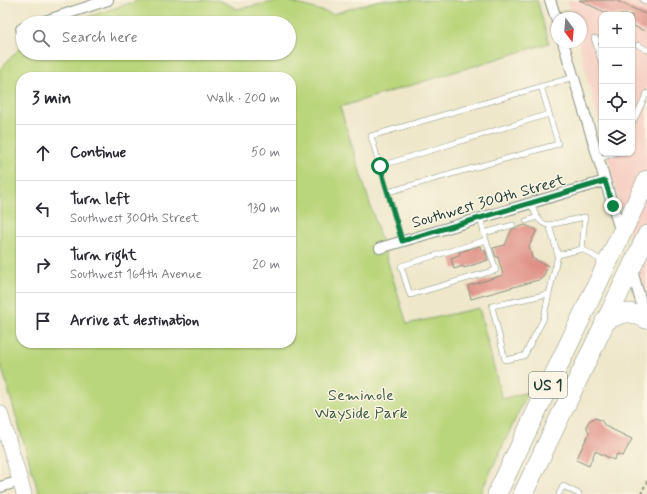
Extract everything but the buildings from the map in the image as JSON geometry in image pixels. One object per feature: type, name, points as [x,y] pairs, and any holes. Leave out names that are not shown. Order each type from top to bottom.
[{"type":"highway","name":"US 1","points":[[496,494],[647,180]]},
{"type":"highway","points":[[631,268],[632,248],[647,207]]},
{"type":"highway","points":[[621,233],[623,254],[615,275],[596,312],[602,327],[620,314],[632,312],[646,313]]},
{"type":"highway","name":"US 1","points":[[523,494],[647,235]]},
{"type":"highway","points":[[509,494],[515,482],[520,445]]},
{"type":"street","points":[[60,16],[108,0]]},
{"type":"street","points":[[550,0],[554,12]]},
{"type":"street","points":[[565,48],[621,233]]},
{"type":"street","name":"Southwest 300th Street","points":[[380,248],[479,217],[531,204],[605,181]]},
{"type":"street","points":[[631,268],[646,313]]},
{"type":"street","points":[[0,413],[22,487],[0,487]]},
{"type":"lane","points":[[643,0],[647,2]]},
{"type":"lane","points":[[599,40],[594,38],[599,54]]},
{"type":"lane","points":[[638,45],[647,50]]},
{"type":"lane","points":[[402,241],[371,136],[574,77]]},
{"type":"lane","points":[[388,192],[558,144],[541,86]]},
{"type":"lane","points":[[634,120],[647,93]]},
{"type":"lane","points":[[380,166],[549,114]]},
{"type":"lane","points":[[598,159],[607,156]]},
{"type":"lane","points":[[531,204],[542,224],[549,225],[585,217],[582,250]]},
{"type":"lane","points":[[479,217],[496,270],[410,295],[401,266],[486,240]]},
{"type":"lane","points":[[526,221],[537,217]]},
{"type":"lane","points":[[484,234],[513,225]]},
{"type":"lane","points":[[549,225],[558,255],[549,294],[543,320],[524,356],[505,360],[492,306],[549,294]]},
{"type":"lane","points":[[558,255],[582,250]]},
{"type":"lane","points":[[582,250],[603,270]]},
{"type":"lane","points":[[559,494],[563,486],[579,494]]},
{"type":"path","points":[[641,494],[647,480]]},
{"type":"shaded area","points":[[568,0],[647,0],[647,299],[638,274],[608,156],[635,156],[635,12],[599,12],[599,122],[580,48],[587,48],[587,12],[571,12]]},
{"type":"green space","name":"Seminole Wayside Park","points":[[140,0],[219,0],[237,9],[284,0],[333,14],[379,0],[537,0],[549,43],[340,107],[407,324],[479,308],[502,399],[528,392],[480,494],[39,494],[0,362],[0,69],[16,52],[16,60],[296,60],[296,16],[90,16]]},
{"type":"route","points":[[380,166],[402,241],[605,181],[613,206]]}]
